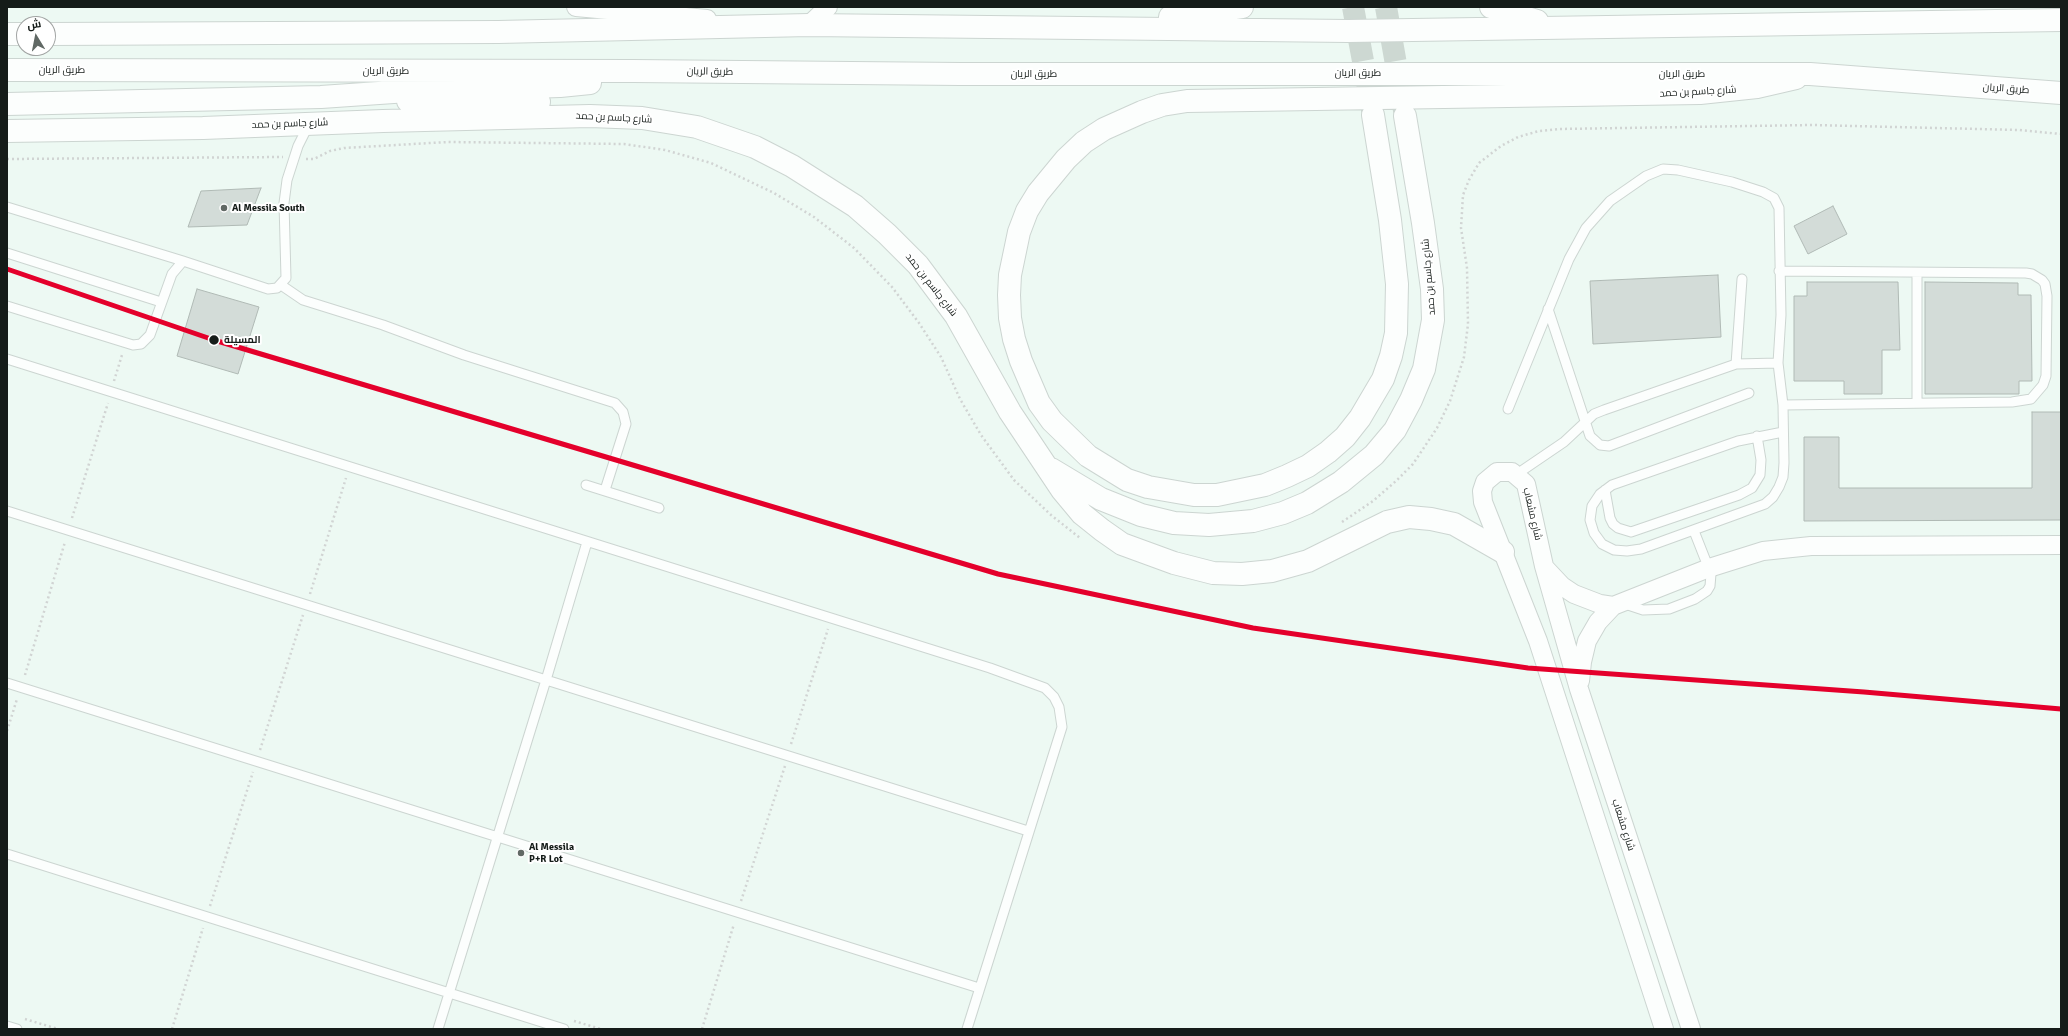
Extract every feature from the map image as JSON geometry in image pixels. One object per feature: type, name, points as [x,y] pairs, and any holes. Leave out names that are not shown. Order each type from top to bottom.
[{"type":"main road","points":[[1100,28],[1242,7]]},
{"type":"main road","points":[[1491,7],[1557,27]]},
{"type":"main road","points":[[56,34],[491,32],[810,25],[1348,30],[2061,20]]},
{"type":"main road","name":"طريق الريان","points":[[7,70],[633,71],[961,74],[1810,74],[2061,93]]},
{"type":"main road","points":[[7,104],[321,97],[408,91],[560,86],[597,83],[633,71]]},
{"type":"main road","name":"شارع جاسم بن حمد","points":[[1373,115],[1391,228],[1397,284],[1396,333],[1391,356],[1383,379],[1360,418],[1345,437],[1328,452],[1308,466],[1265,485],[1217,494],[1194,495],[1148,487],[1127,480],[1088,456],[1070,440],[1039,403],[1021,361],[1010,318],[1010,275],[1018,232],[1027,211],[1038,193],[1066,159],[1084,142],[1104,129],[1162,105],[1187,101],[1700,93],[1757,87],[1810,74]]},
{"type":"main road","points":[[321,97],[370,101],[630,102],[680,108],[736,125],[773,142],[842,185],[855,206]]},
{"type":"main road","name":"شارع جاسم بن حمد","points":[[7,131],[203,128],[540,116],[624,116],[697,127],[755,147],[792,166],[855,206],[887,234],[918,265],[940,293],[973,344],[1010,412],[1047,467],[1101,499],[1141,515],[1174,523],[1209,525],[1252,521],[1283,512],[1307,502],[1341,482],[1374,455],[1395,430],[1411,400],[1425,364],[1433,320],[1432,289],[1423,223],[1405,116]]},
{"type":"main road","points":[[1047,467],[1071,502],[1082,514],[1113,538],[1157,559],[1213,572],[1242,574],[1284,568],[1329,552],[1387,522],[1410,517],[1431,519],[1454,524],[1503,552]]},
{"type":"street","points":[[576,7],[779,26]]},
{"type":"street","points":[[810,25],[828,7]]},
{"type":"street","points":[[1517,474],[1502,471],[1492,474],[1485,482],[1482,491],[1483,502],[1538,641],[1664,1029]]},
{"type":"street","name":"شارع مشعاب","points":[[1517,474],[1526,484],[1544,566],[1579,689],[1691,1029]]},
{"type":"street","points":[[1544,566],[1562,586],[1574,594],[1600,604],[1617,604],[1710,568],[1763,551],[1811,546],[2061,545]]},
{"type":"street","points":[[1579,689],[1582,662],[1587,641],[1598,622],[1617,604]]},
{"type":"lane","points":[[7,207],[183,261],[268,289],[277,288],[286,278],[284,203],[287,180],[294,157],[310,124]]},
{"type":"lane","points":[[1508,409],[1548,309],[1577,243],[1597,214],[1610,201],[1646,176],[1663,169],[1678,170],[1732,182],[1763,192],[1774,198],[1779,208],[1781,315],[1778,363],[1783,404],[1783,432],[1782,477],[1774,497],[1765,504],[1755,509],[1641,549],[1627,551],[1614,550],[1602,544],[1594,533],[1590,520],[1592,506],[1605,490],[1630,479],[1738,441],[1783,432]]},
{"type":"lane","points":[[7,253],[161,302]]},
{"type":"lane","points":[[7,306],[137,345],[148,339],[172,274],[183,261]]},
{"type":"lane","points":[[1779,271],[2032,274],[2042,280],[2045,284],[2048,308],[2046,376],[2043,386],[2031,399],[2012,402],[1783,404]]},
{"type":"lane","points":[[1917,273],[1917,403]]},
{"type":"lane","points":[[1736,364],[1742,279]]},
{"type":"lane","points":[[281,285],[303,300],[384,325],[464,355],[615,403],[623,412],[626,424],[604,490]]},
{"type":"lane","points":[[1548,309],[1592,440],[1600,445],[1609,446],[1749,393]]},
{"type":"lane","points":[[7,359],[997,670],[1045,688],[1054,697],[1059,707],[1062,727],[1028,831],[967,1029]]},
{"type":"lane","points":[[1517,474],[1572,436],[1586,421],[1604,410],[1736,364],[1778,363]]},
{"type":"lane","points":[[1605,490],[1610,518],[1613,524],[1618,528],[1631,532],[1731,497],[1752,488],[1760,475],[1761,460],[1757,436]]},
{"type":"lane","points":[[586,485],[659,508]]},
{"type":"lane","points":[[7,511],[1028,831]]},
{"type":"lane","points":[[1617,604],[1643,610],[1655,610],[1682,605],[1707,591],[1711,580],[1710,568],[1694,531]]},
{"type":"lane","points":[[438,1029],[587,542]]},
{"type":"lane","points":[[7,683],[980,988]]},
{"type":"lane","points":[[7,854],[564,1029]]},
{"type":"lane","points":[[7,1026],[17,1029]]},
{"type":"path","points":[[1337,525],[1373,501],[1413,464],[1437,428],[1450,401],[1464,357],[1468,324],[1466,268],[1461,228],[1463,195],[1469,180],[1479,163],[1501,146],[1518,137],[1539,131],[1566,129],[1812,125],[2019,130],[2061,134]]},
{"type":"path","points":[[7,159],[294,157],[310,160],[330,151],[344,148],[448,142],[624,144],[664,150],[711,163],[774,193],[814,217],[854,248],[892,287],[920,323],[941,357],[960,400],[981,435],[1014,480],[1072,534],[1086,542]]},
{"type":"path","points":[[210,906],[349,467]]},
{"type":"path","points":[[702,1029],[831,619]]},
{"type":"path","points":[[172,1029],[204,928]]},
{"type":"path","points":[[20,1017],[58,1029]]},
{"type":"building","name":"Al Messila South","points":[[261,188],[247,225],[188,227],[201,191]]},
{"type":"building","points":[[1833,206],[1847,234],[1808,254],[1794,226]]},
{"type":"building","points":[[1718,275],[1721,337],[1593,344],[1590,281]]},
{"type":"building","points":[[1807,282],[1898,282],[1900,350],[1882,350],[1882,394],[1844,394],[1844,381],[1794,381],[1794,296],[1807,296]]},
{"type":"building","points":[[1925,282],[2018,283],[2018,295],[2031,295],[2032,381],[2019,381],[2019,394],[1925,394]]},
{"type":"building","points":[[197,289],[259,307],[238,374],[177,356]]},
{"type":"building","points":[[2032,412],[2061,412],[2061,520],[1804,521],[1804,437],[1839,437],[1839,488],[2032,488]]},
{"type":"tunnel","points":[[1353,7],[1373,115]]},
{"type":"tunnel","points":[[1386,7],[1405,116]]},
{"type":"transit line","points":[[7,269],[214,340],[998,574],[1253,628],[1528,668],[1864,692],[2061,709]]},
{"type":"place","name":"Al Messila South","points":[[224,208]]},
{"type":"place","name":"المسيلة","points":[[214,340]]},
{"type":"place","name":"Al Messila P+R Lot","points":[[521,853]]}]
